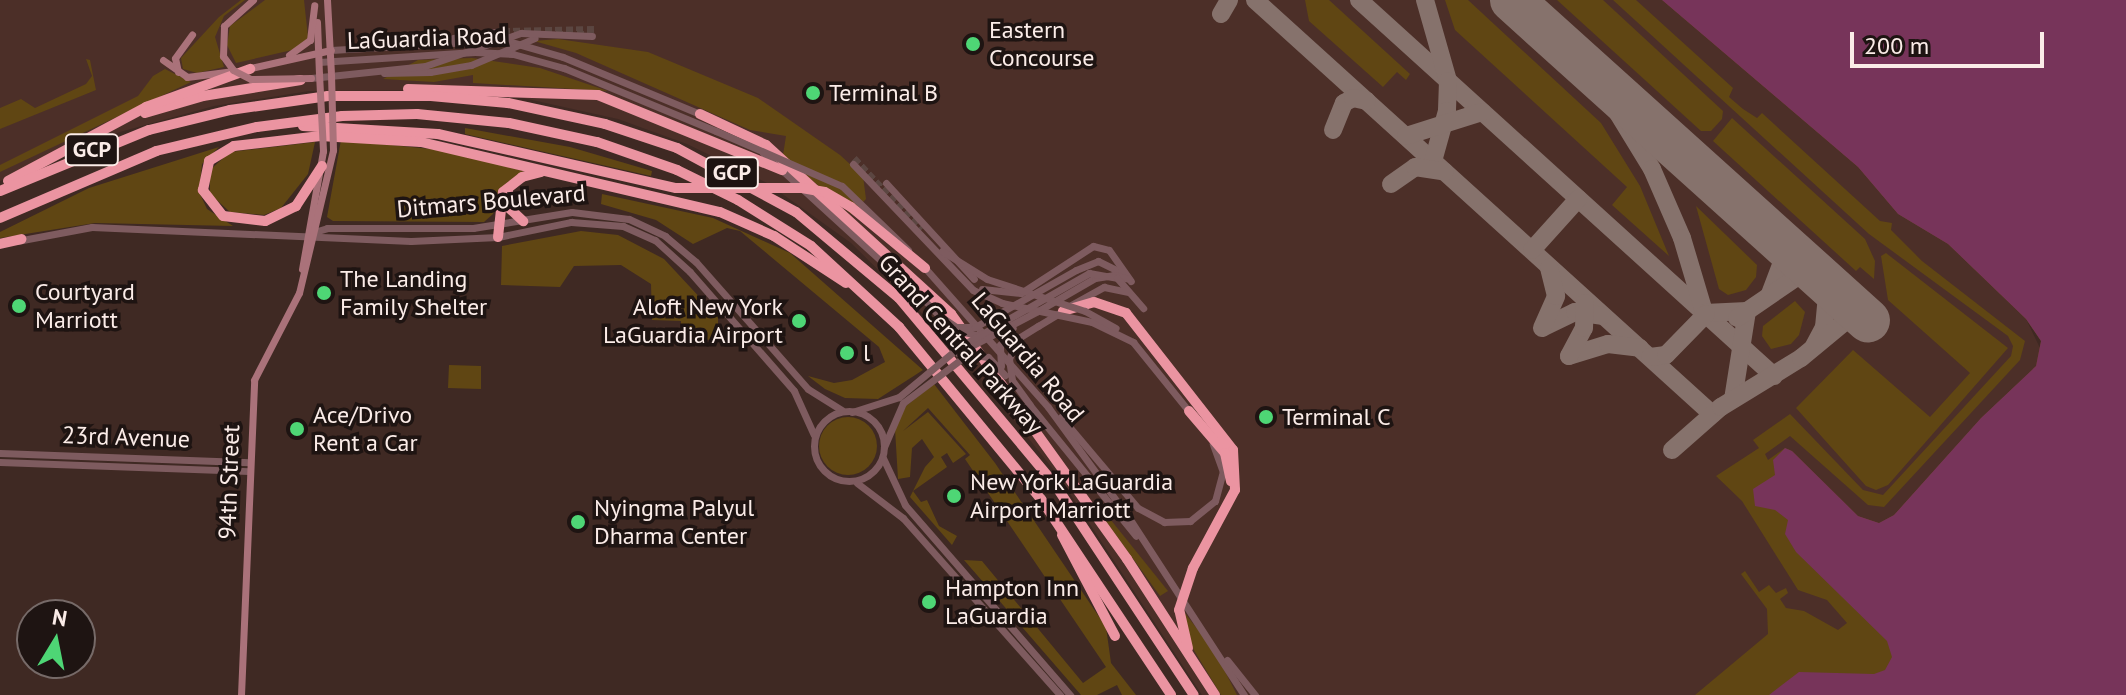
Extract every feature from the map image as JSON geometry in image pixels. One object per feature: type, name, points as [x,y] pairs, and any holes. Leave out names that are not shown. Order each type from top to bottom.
[{"type":"highway","points":[[0,189],[75,143],[175,93],[250,69]]},
{"type":"highway","points":[[75,143],[203,96],[315,76]]},
{"type":"highway","points":[[300,99],[433,88],[586,93],[630,105],[782,170]]},
{"type":"highway","name":"Grand Central Parkway","points":[[0,189],[149,130],[300,99],[431,96],[570,115],[677,148],[796,212],[881,280],[989,400],[1092,536],[1194,695]]},
{"type":"highway","name":"Grand Central Parkway","points":[[0,218],[123,162],[257,127],[362,114],[440,115],[597,142],[677,170],[758,211],[820,253],[885,312],[1055,519],[1171,695]]},
{"type":"highway","points":[[700,114],[766,145],[941,303],[1127,559],[1188,648],[1215,695]]},
{"type":"highway","points":[[257,127],[438,134],[676,188],[825,192],[851,207],[925,268]]},
{"type":"highway","points":[[322,166],[296,206],[265,221],[223,216],[203,190],[204,169],[223,149],[320,136],[421,142],[743,220],[807,257],[885,312]]},
{"type":"highway","points":[[498,231],[500,199],[513,182],[539,172],[594,182]]},
{"type":"highway","points":[[513,182],[507,204],[523,221]]},
{"type":"highway","points":[[0,246],[21,239]]},
{"type":"highway","points":[[1063,311],[1094,302],[1126,313],[1228,441],[1236,460],[1236,486],[1212,531]]},
{"type":"highway","points":[[1188,648],[1180,599],[1229,493],[1230,466],[1220,445],[1189,411]]},
{"type":"highway","points":[[1055,519],[1115,636]]},
{"type":"main road","name":"94th Street","points":[[241,695],[256,371],[301,283],[333,150],[327,0]]},
{"type":"main road","points":[[251,1],[224,26],[223,56],[233,70],[251,79],[315,76]]},
{"type":"main road","name":"94th Street","points":[[312,235],[323,151],[315,76],[319,62],[314,2]]},
{"type":"main road","points":[[276,62],[308,43],[314,2]]},
{"type":"main road","points":[[187,77],[174,65],[192,35]]},
{"type":"main road","points":[[163,60],[187,77],[250,69],[331,50]]},
{"type":"street","points":[[440,43],[503,31]]},
{"type":"street","points":[[383,73],[448,59],[514,34],[592,36]]},
{"type":"street","points":[[315,76],[456,69],[535,38]]},
{"type":"street","name":"LaGuardia Road","points":[[331,50],[488,39],[521,43],[700,114],[746,139],[885,261],[931,307]]},
{"type":"street","name":"LaGuardia Road","points":[[319,62],[475,52],[513,54],[564,68],[848,189],[1033,386],[1215,646]]},
{"type":"street","points":[[853,164],[973,290],[1002,303],[1092,322],[1133,342]]},
{"type":"street","points":[[886,183],[974,279]]},
{"type":"street","name":"Ditmars Boulevard","points":[[498,231],[523,221],[600,213],[654,229],[696,262],[808,389],[842,410]]},
{"type":"street","name":"Ditmars Boulevard","points":[[21,239],[101,227],[411,241],[588,221],[623,226],[655,240],[690,272],[794,391],[814,435]]},
{"type":"street","points":[[982,289],[1021,293],[1093,246],[1112,252],[1131,281]]},
{"type":"street","points":[[942,251],[987,279],[1092,314],[1133,342],[1189,411],[1219,456],[1223,477],[1218,496],[1205,512],[1184,523],[1159,521],[1138,508],[1033,386]]},
{"type":"street","points":[[1088,263],[1099,277]]},
{"type":"street","points":[[931,307],[953,325],[971,328],[1088,263],[1109,263],[1131,281]]},
{"type":"street","points":[[1030,405],[1011,376],[1011,350],[1020,336],[1112,286],[1123,288],[1143,308],[1122,281],[1095,271],[979,335],[940,363],[901,400],[884,447],[883,458],[905,505],[1070,695]]},
{"type":"street","points":[[940,363],[1099,277],[1119,275],[1131,281]]},
{"type":"street","points":[[931,307],[954,331],[979,335]]},
{"type":"street","points":[[1005,375],[999,357],[1003,339],[1038,311]]},
{"type":"street","points":[[852,412],[901,400],[968,354],[986,356],[1005,375],[1148,550]]},
{"type":"street","points":[[884,447],[871,425],[852,412],[842,410],[821,421],[814,435],[816,453],[826,467],[844,481],[857,483],[903,518],[1060,695]]},
{"type":"street","name":"23rd Avenue","points":[[0,453],[250,467]]},
{"type":"street","points":[[857,483],[870,476],[883,458]]},
{"type":"street","name":"23rd Avenue","points":[[0,462],[250,467]]},
{"type":"street","points":[[1215,646],[1244,695]]},
{"type":"street","points":[[1215,646],[1255,695]]},
{"type":"shaded area","points":[[0,0],[1662,0],[1858,167],[1898,214],[1948,244],[2026,319],[2041,350],[2036,366],[1981,418],[1894,515],[1879,523],[1858,516],[1786,449],[1887,641],[1769,695],[1202,695],[1057,474],[954,345],[851,243],[767,183],[687,144],[618,119],[514,96],[423,90],[309,91],[214,106],[120,132],[0,181]]},
{"type":"shaded area","points":[[245,0],[224,16],[215,37],[224,67],[197,73],[183,69],[181,58],[219,17]]},
{"type":"shaded area","points":[[265,0],[304,0],[308,37],[301,48],[236,63],[227,45],[230,26]]},
{"type":"shaded area","points":[[1305,0],[1329,0],[1410,74],[1406,80],[1397,72],[1383,87],[1309,21]]},
{"type":"shaded area","points":[[1445,0],[1468,0],[1601,123],[1640,186],[1669,256],[1612,205],[1627,187],[1455,30]]},
{"type":"shaded area","points":[[1557,0],[1603,0],[1723,111],[1722,119],[1711,131],[1701,131]]},
{"type":"shaded area","points":[[1613,0],[1636,0],[1733,88],[1729,97],[1757,118],[1762,113],[1880,221],[1892,223],[1891,230],[1922,261],[2025,341],[2020,360],[1884,507],[1868,505],[1790,436],[1765,454],[1768,460],[1785,448],[1792,451],[1858,516],[1879,523],[1894,515],[1981,418],[2036,366],[2041,341],[2026,319],[1948,244],[1898,214],[1858,167],[1662,0],[1896,0],[2060,315],[1948,695],[1695,695],[1768,634],[1767,609],[1741,574],[1745,571],[1759,592],[1769,585],[1776,593],[1786,588],[1788,593],[1780,599],[1786,608],[1804,611],[1838,630],[1847,623],[1827,600],[1798,590],[1742,501],[1716,476],[1759,448],[1753,440],[1790,414],[1863,490],[1883,495],[2011,356],[2013,346],[2008,336],[1869,234]]},
{"type":"shaded area","points":[[1662,0],[2126,0],[2126,695],[1769,695],[1799,672],[1874,674],[1885,670],[1892,657],[1887,641],[1796,552],[1785,534],[1788,520],[1775,510],[1755,506],[1753,489],[1775,475],[1773,460],[1785,448],[1792,451],[1858,516],[1879,523],[1894,515],[1981,418],[2036,366],[2041,341],[2026,319],[1948,244],[1898,214],[1858,167]]},
{"type":"shaded area","points":[[558,39],[648,52],[758,98],[840,155],[863,176],[866,199],[851,214],[783,155],[786,136],[750,130],[576,53],[534,41]]},
{"type":"shaded area","points":[[472,58],[540,68],[608,91],[473,83],[473,75],[434,82],[383,79],[418,60]]},
{"type":"shaded area","points":[[86,59],[90,60],[96,90],[0,129],[0,108],[21,99],[35,108],[86,84],[92,76]]},
{"type":"shaded area","points":[[165,69],[191,82],[0,172],[0,165],[138,96],[153,76]]},
{"type":"shaded area","points":[[1732,118],[1865,239],[1875,261],[1874,279],[1860,267],[1856,271],[1713,141]]},
{"type":"shaded area","points":[[465,128],[570,147],[652,171],[651,176],[465,134]]},
{"type":"shaded area","points":[[341,140],[441,150],[524,171],[505,184],[493,214],[484,222],[333,221],[327,217]]},
{"type":"shaded area","points":[[315,142],[308,174],[281,208],[264,215],[230,212],[210,194],[210,170],[230,152]]},
{"type":"shaded area","points":[[219,147],[202,164],[199,192],[207,209],[233,226],[95,223],[0,238],[0,232],[89,188]]},
{"type":"shaded area","points":[[602,194],[713,218],[790,253],[923,370],[878,399],[845,398],[825,389],[808,376],[834,383],[852,380],[885,362],[879,347],[740,231],[727,228],[693,244],[656,220],[601,204]]},
{"type":"shaded area","points":[[1696,206],[1757,265],[1756,277],[1746,290],[1728,295],[1719,289]]},
{"type":"shaded area","points":[[581,231],[618,235],[664,259],[718,317],[718,340],[680,339],[681,321],[652,320],[651,284],[621,265],[574,266],[560,287],[501,285],[502,246]]},
{"type":"shaded area","points":[[1886,253],[2008,348],[1888,485],[1876,490],[1866,486],[1796,408],[1853,350],[1930,417],[1970,373],[1888,300],[1881,256]]},
{"type":"shaded area","points":[[1795,301],[1805,312],[1799,335],[1791,344],[1771,349],[1762,336],[1763,326]]},
{"type":"shaded area","points":[[449,365],[481,366],[481,389],[448,388]]},
{"type":"shaded area","points":[[934,384],[995,463],[1106,627],[1111,663],[1136,695],[1122,695],[1117,685],[1097,695],[1081,695],[964,560],[982,561],[1083,683],[1106,667],[965,459],[970,455],[928,408],[903,431],[928,412],[966,454],[953,463],[947,453],[941,457],[947,467],[913,491],[925,467],[934,457],[922,439],[912,448],[910,477],[898,479],[895,429],[906,406]]},
{"type":"shaded area","points":[[848,417],[859,419],[868,426],[875,435],[875,457],[868,466],[859,473],[848,475],[837,473],[828,466],[821,457],[819,446],[821,435],[828,426],[837,419]]},
{"type":"shaded area","points":[[913,491],[921,502],[927,500],[939,526],[957,536],[952,545],[910,497]]},
{"type":"shaded area","points":[[1098,504],[1168,591],[1160,596],[1095,506]]},
{"type":"shaded area","points":[[1176,602],[1214,650],[1237,695],[1221,695],[1177,622]]},
{"type":"taxiway","points":[[1221,14],[1229,0]]},
{"type":"taxiway","points":[[1255,0],[1712,414]]},
{"type":"taxiway","points":[[1359,0],[1774,376]]},
{"type":"taxiway","points":[[1425,0],[1448,81],[1447,111],[1433,161]]},
{"type":"taxiway","points":[[1560,43],[1616,110],[1652,169],[1682,238],[1704,312]]},
{"type":"taxiway","points":[[1333,130],[1344,103],[1353,98],[1367,101]]},
{"type":"taxiway","points":[[1406,136],[1482,112]]},
{"type":"taxiway","points":[[1391,184],[1415,167],[1445,172]]},
{"type":"taxiway","points":[[1532,250],[1578,199]]},
{"type":"taxiway","points":[[1770,294],[1787,249]]},
{"type":"taxiway","points":[[1542,328],[1556,296],[1549,268]]},
{"type":"taxiway","points":[[1737,318],[1810,268]]},
{"type":"taxiway","points":[[1814,346],[1824,327],[1828,285]]},
{"type":"taxiway","points":[[1569,356],[1584,328],[1585,303]]},
{"type":"taxiway","points":[[1705,313],[1747,311],[1733,399]]},
{"type":"taxiway","points":[[1672,450],[1721,407],[1801,358],[1858,311]]},
{"type":"taxiway","points":[[1544,327],[1575,312],[1602,316]]},
{"type":"taxiway","points":[[1650,357],[1666,355],[1706,314]]},
{"type":"taxiway","points":[[1569,356],[1608,344],[1640,348]]},
{"type":"runway","points":[[1512,0],[1868,321]]},
{"type":"tunnel","points":[[503,31],[594,29]]},
{"type":"tunnel","points":[[854,158],[921,230]]},
{"type":"place","name":"Eastern Concourse","points":[[973,44]]},
{"type":"place","name":"Terminal B","points":[[813,93]]},
{"type":"place","name":"The Landing Family Shelter","points":[[324,293]]},
{"type":"place","name":"Courtyard Marriott","points":[[19,306]]},
{"type":"place","name":"Aloft New York LaGuardia Airport","points":[[799,321]]},
{"type":"place","name":"l","points":[[847,353]]},
{"type":"place","name":"Terminal C","points":[[1266,417]]},
{"type":"place","name":"Ace/Drivo Rent a Car","points":[[297,429]]},
{"type":"place","name":"New York LaGuardia Airport Marriott","points":[[954,496]]},
{"type":"place","name":"Nyingma Palyul Dharma Center","points":[[578,522]]},
{"type":"place","name":"Hampton Inn LaGuardia","points":[[929,602]]}]
